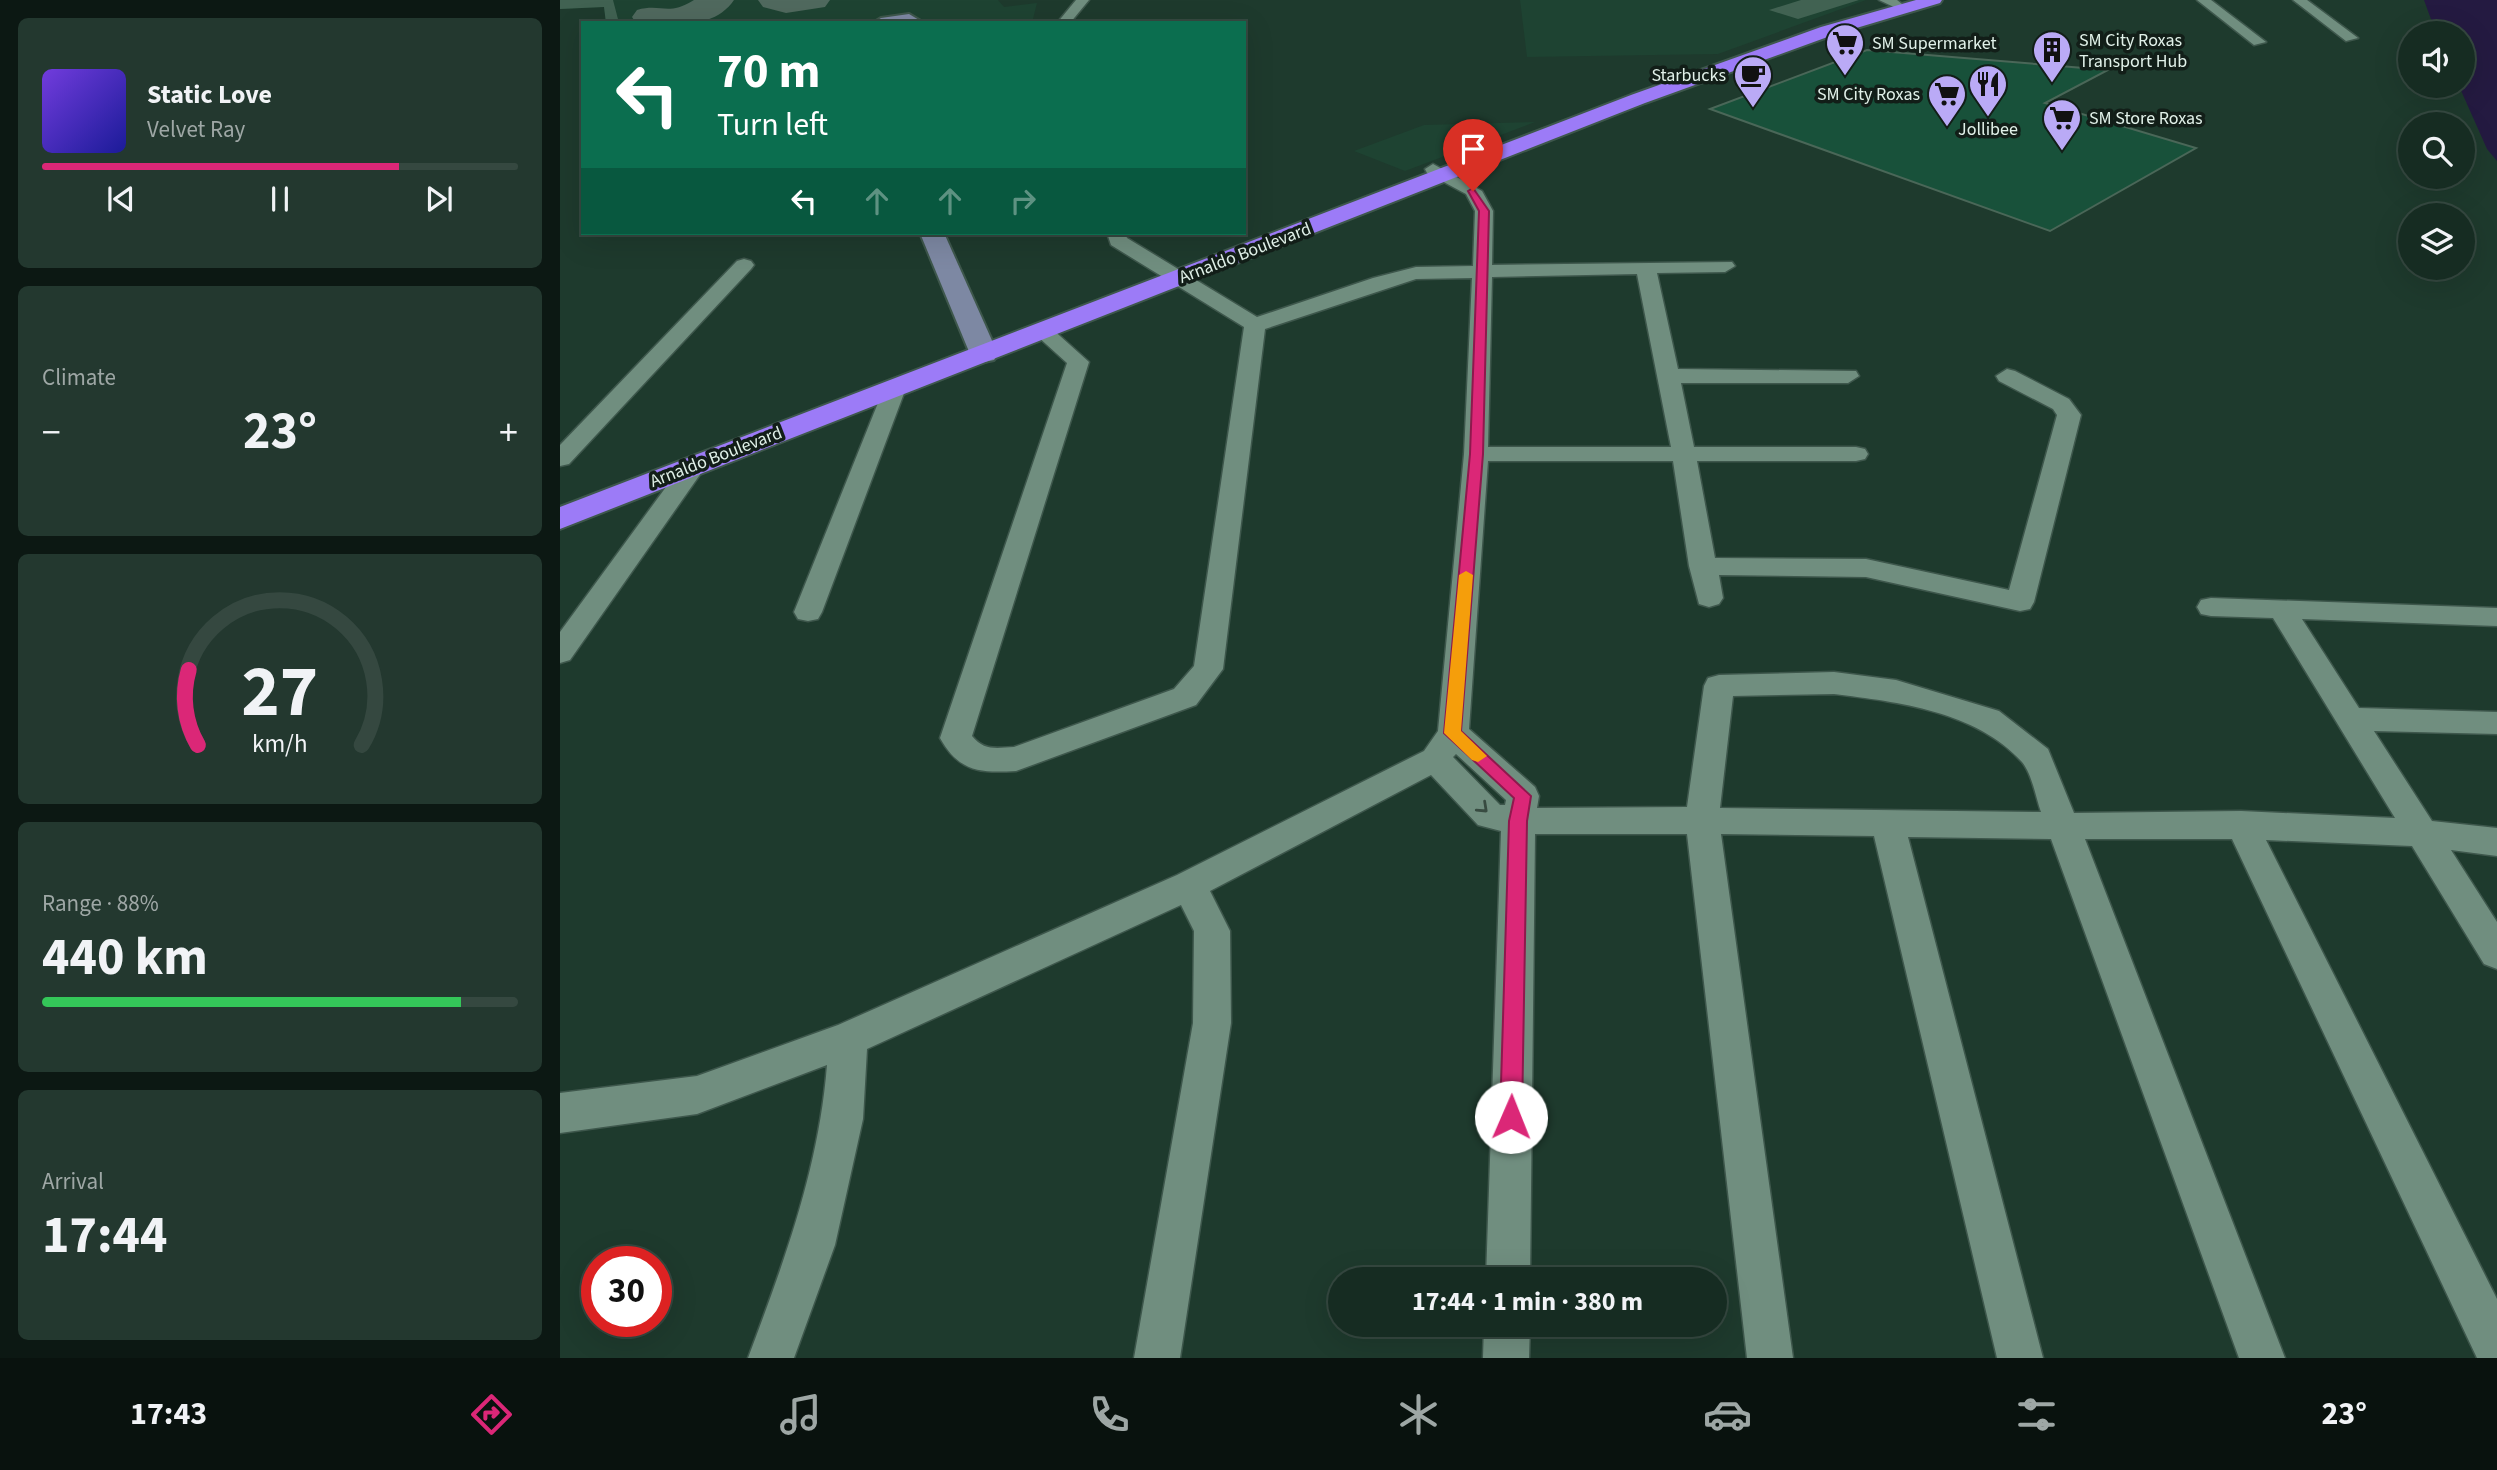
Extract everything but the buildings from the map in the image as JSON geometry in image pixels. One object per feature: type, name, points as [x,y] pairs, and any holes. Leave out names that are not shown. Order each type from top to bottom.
[{"type":"highway","name":"Arnaldo Boulevard","points":[[560,519],[694,466],[761,433],[1615,103],[1892,5],[1934,0]]},
{"type":"highway","name":"Arnaldo Boulevard","points":[[560,503],[895,388],[981,349],[1043,331],[1172,276]]},
{"type":"street","points":[[1065,21],[1083,0]]},
{"type":"street","points":[[2203,0],[2259,42]]},
{"type":"street","points":[[2299,0],[2351,38]]},
{"type":"street","points":[[895,21],[912,21]]},
{"type":"street","points":[[560,1113],[697,1095],[848,1039],[1189,885],[1436,760],[1453,733],[1476,454],[1484,211],[1473,191],[1439,172]]},
{"type":"street","points":[[933,235],[981,349]]},
{"type":"street","points":[[1116,235],[1118,241],[1255,325],[1380,282],[1416,273],[1725,266]]},
{"type":"street","points":[[560,459],[744,265]]},
{"type":"street","points":[[1646,268],[1684,454],[1709,598]]},
{"type":"street","points":[[1043,331],[1078,362],[956,738],[968,753],[986,761],[1016,759],[1185,697],[1208,669],[1255,325]]},
{"type":"street","points":[[1669,376],[1848,376]]},
{"type":"street","points":[[1702,566],[1866,568],[2020,602],[2069,415],[2061,404],[2007,376]]},
{"type":"street","points":[[808,612],[895,388]]},
{"type":"street","points":[[1476,454],[1856,454]]},
{"type":"street","points":[[560,653],[694,466]]},
{"type":"street","points":[[2211,607],[2497,617]]},
{"type":"street","points":[[2281,610],[2497,953]]},
{"type":"street","points":[[1770,1358],[1702,818],[1719,686],[1835,683],[1896,691],[1988,719],[2037,757],[2060,826],[2262,1358]]},
{"type":"street","points":[[2351,719],[2497,723]]},
{"type":"street","points":[[1453,733],[1523,796],[1518,821],[1508,1267]]},
{"type":"street","points":[[1436,760],[1490,816],[1518,821],[1702,818],[2060,826],[2241,824],[2420,831],[2497,842]]},
{"type":"street","points":[[1886,822],[2020,1358]]},
{"type":"street","points":[[2241,824],[2497,1348]]},
{"type":"street","points":[[1157,1358],[1212,1023],[1212,931],[1189,885]]},
{"type":"street","points":[[771,1358],[816,1232],[842,1119],[848,1039]]},
{"type":"street","points":[[1506,1358],[1507,1337]]},
{"type":"shaded area","points":[[560,0],[998,0],[1004,7],[1037,3],[1032,21],[606,21],[604,7],[560,9]]},
{"type":"shaded area","points":[[560,0],[613,0],[618,21],[606,21],[604,7],[560,9]]},
{"type":"shaded area","points":[[1520,0],[1866,0],[1718,54],[1527,57]]},
{"type":"shaded area","points":[[1801,0],[1859,0],[1798,19],[1769,10]]},
{"type":"shaded area","points":[[2424,0],[2497,0],[2497,161],[2487,149],[2475,122],[2475,112],[2471,112],[2464,98],[2475,98],[2475,21],[2432,21]]},
{"type":"shaded area","points":[[1535,122],[1405,171],[1354,151],[1424,125]]},
{"type":"taxiway","points":[[676,21],[693,15],[717,0]]},
{"type":"taxiway","points":[[775,0],[786,3],[813,0]]},
{"type":"taxiway","points":[[649,17],[659,21]]},
{"type":"slow traffic","points":[[1466,575],[1453,733],[1478,756]]},
{"type":"place","name":"SM Supermarket","points":[[1845,77]]},
{"type":"place","name":"SM City Roxas Transport Hub","points":[[2052,84]]},
{"type":"place","name":"Starbucks","points":[[1753,109]]},
{"type":"place","name":"Jollibee","points":[[1988,118]]},
{"type":"place","name":"SM City Roxas","points":[[1947,128]]},
{"type":"place","name":"SM Store Roxas","points":[[2062,152]]},
{"type":"route","points":[[1473,191],[1484,211],[1483,270],[1476,454],[1453,733],[1523,796],[1518,821],[1511,1117]]}]
